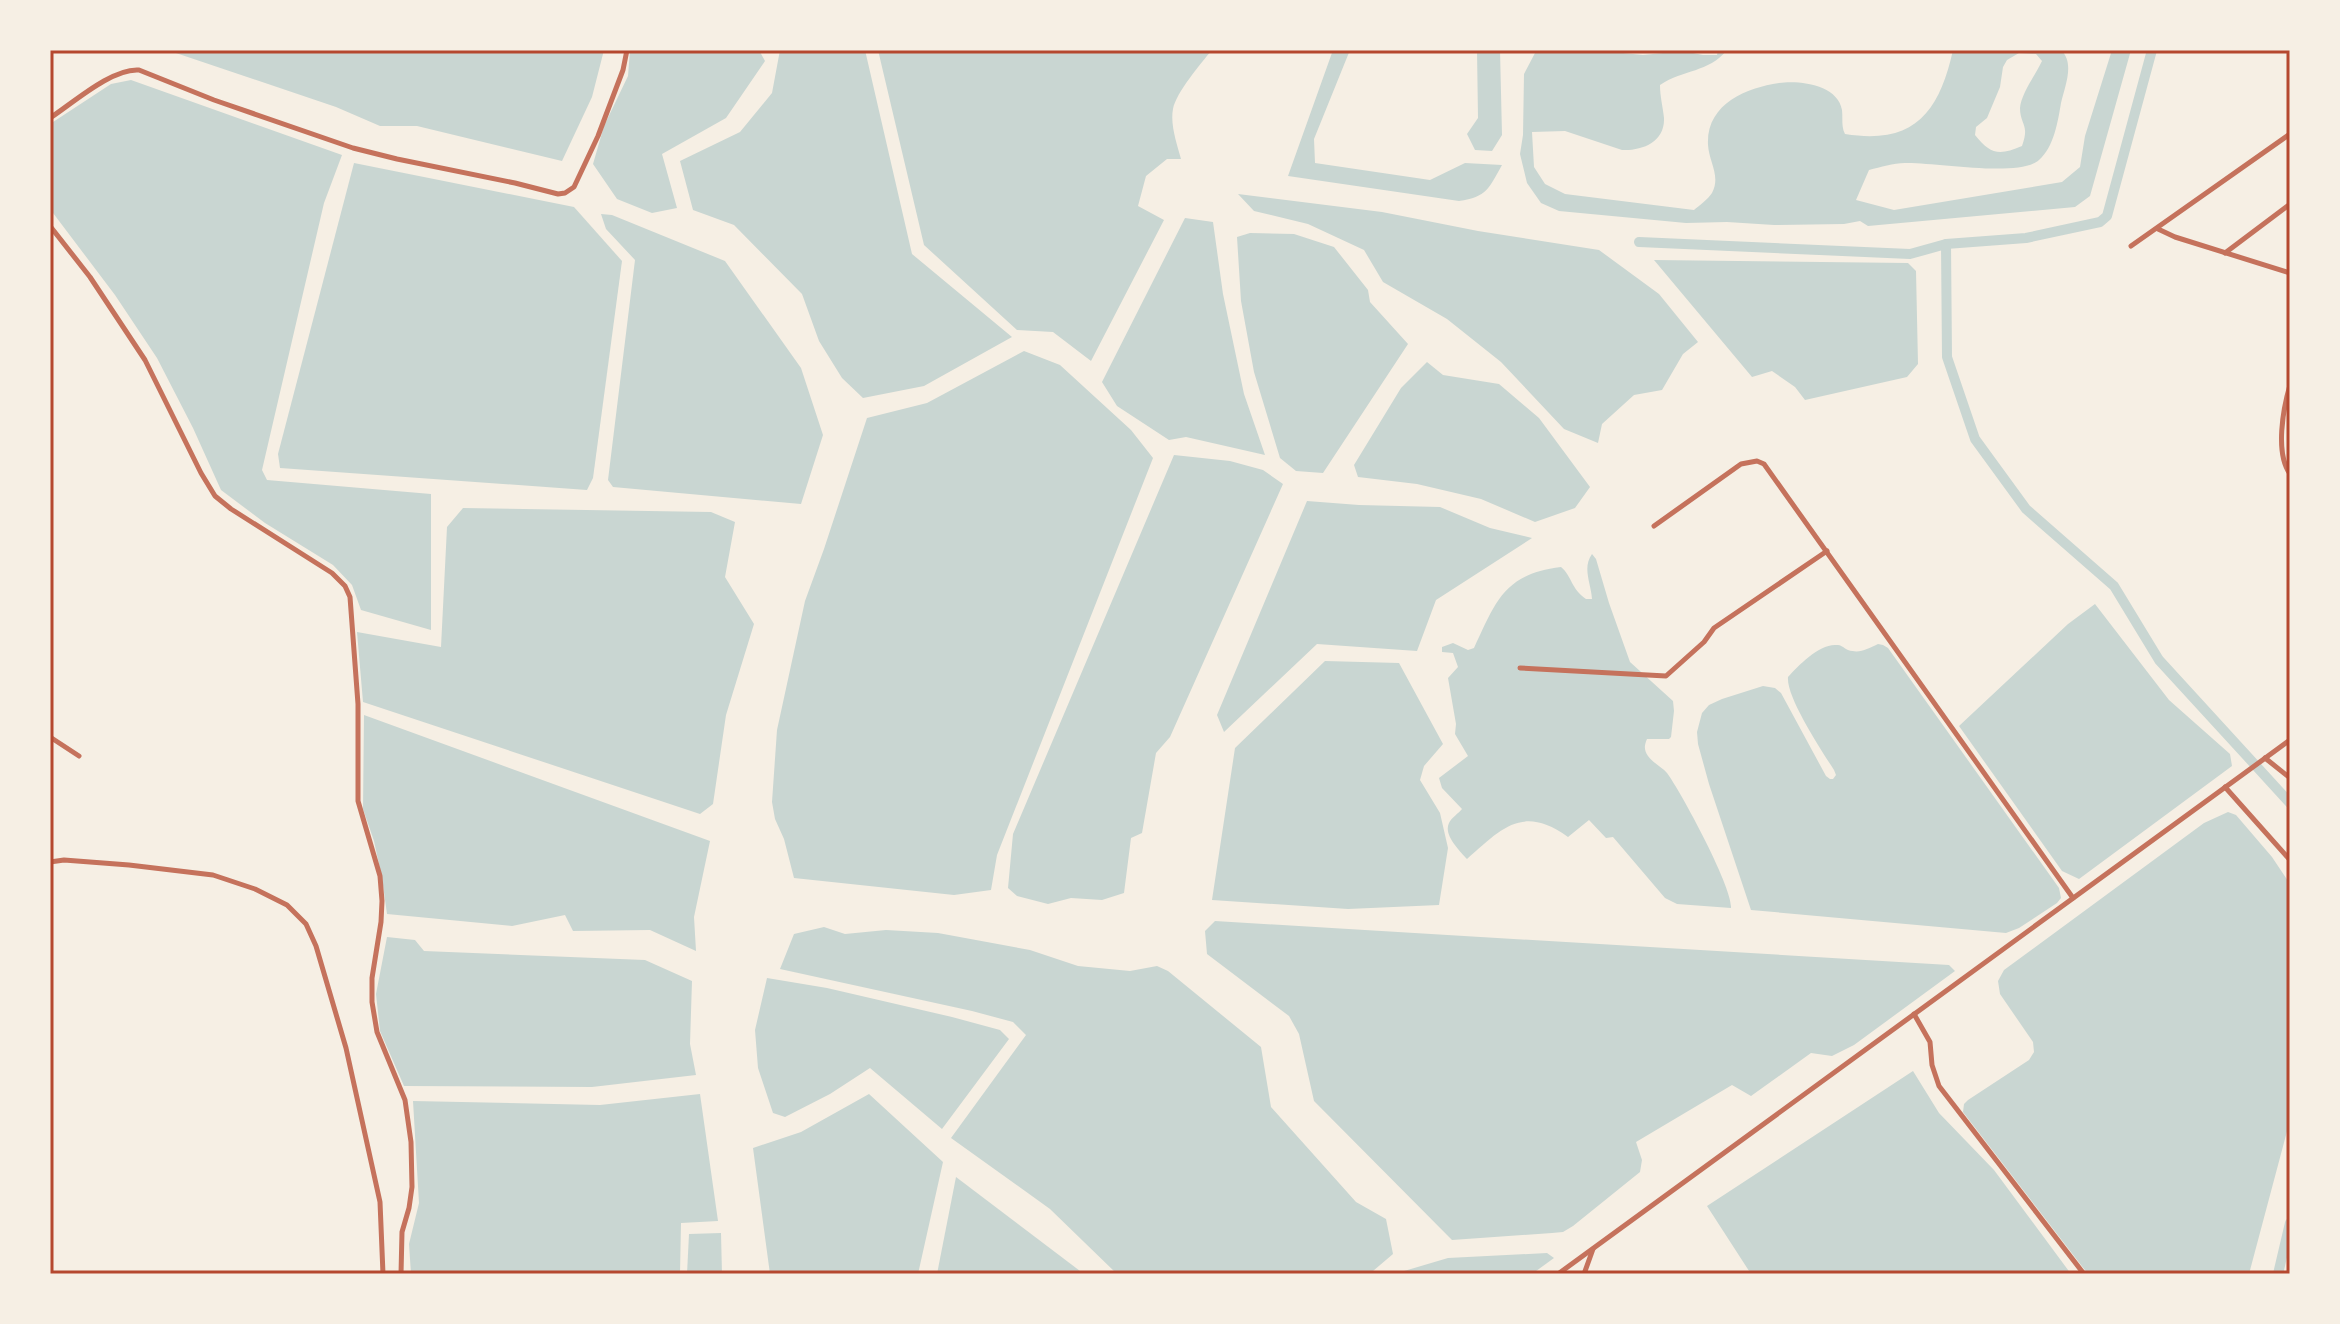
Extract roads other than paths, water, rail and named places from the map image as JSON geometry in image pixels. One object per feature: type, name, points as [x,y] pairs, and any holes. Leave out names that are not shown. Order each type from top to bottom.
[{"type":"street","points":[[50,118],[114,75],[139,70],[214,100],[353,148],[558,194],[574,187],[614,95],[627,50]]},
{"type":"street","points":[[2131,246],[2290,134]]},
{"type":"street","points":[[2225,253],[2290,204]]},
{"type":"street","points":[[50,226],[90,277],[145,360],[215,496],[332,573],[345,586],[350,597],[359,718],[358,801],[380,876],[382,901],[372,1002],[377,1032],[405,1100],[411,1142],[412,1187],[402,1232],[401,1274]]},
{"type":"street","points":[[2158,229],[2290,273]]},
{"type":"street","points":[[2290,385],[2281,448],[2284,465],[2290,474]]},
{"type":"street","points":[[1654,526],[1741,464],[1757,461],[1770,469],[2073,898]]},
{"type":"street","points":[[1520,668],[1666,676],[1704,642],[1714,628],[1827,551]]},
{"type":"street","points":[[50,737],[79,756]]},
{"type":"street","points":[[1558,1274],[2290,740]]},
{"type":"street","points":[[2262,760],[2290,778]]},
{"type":"street","points":[[2225,787],[2290,860]]},
{"type":"street","points":[[50,862],[64,860],[129,865],[213,875],[255,889],[287,905],[306,924],[316,946],[356,1090],[380,1202],[383,1274]]},
{"type":"street","points":[[1914,1014],[1930,1042],[1932,1065],[1939,1086],[2084,1274]]},
{"type":"street","points":[[1584,1274],[1593,1248]]},
{"type":"waterway","points":[[1639,242],[1910,254],[1946,244],[2026,238],[2100,222],[2107,216],[2152,50]]},
{"type":"waterway","points":[[1946,244],[1947,357],[1975,439],[2026,509],[2114,586],[2159,660],[2290,803]]},
{"type":"waterway","points":[[2278,1274],[2290,1223]]}]
